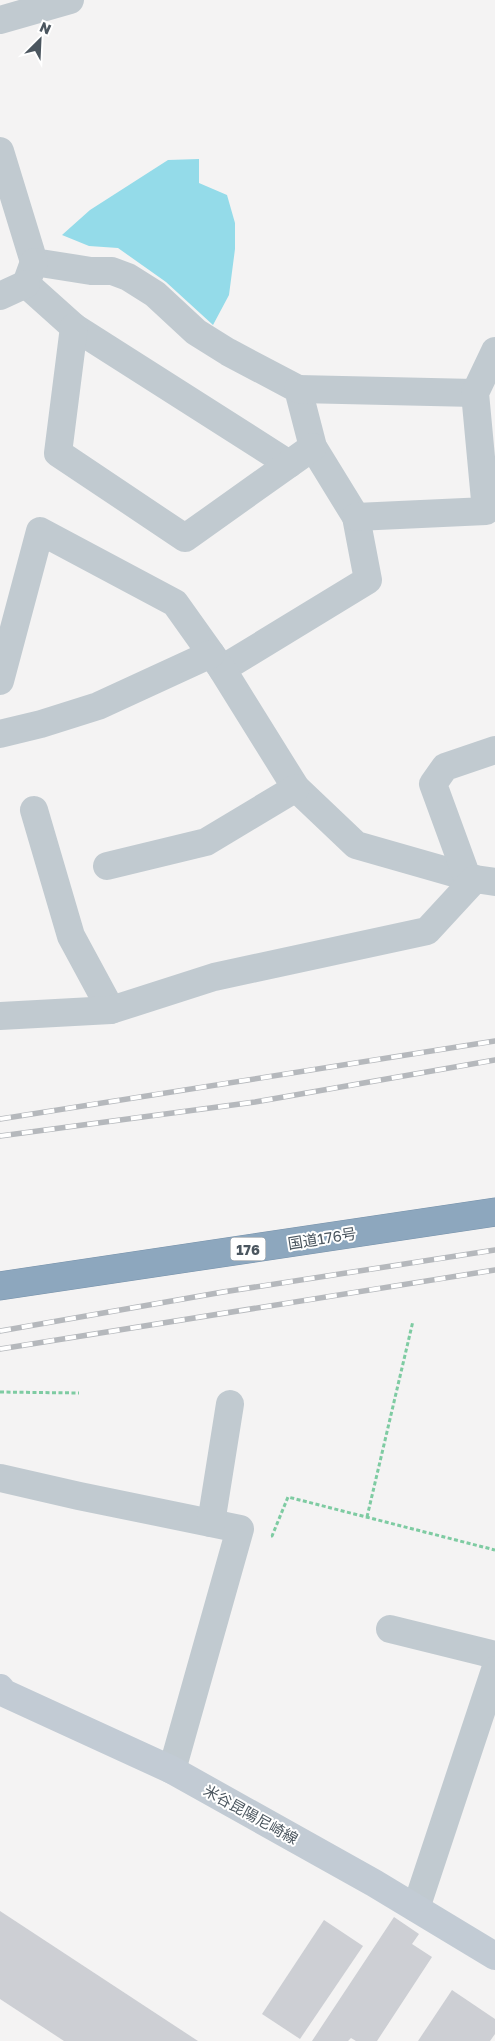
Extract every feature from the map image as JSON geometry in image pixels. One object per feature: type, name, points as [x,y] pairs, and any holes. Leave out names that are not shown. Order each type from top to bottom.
[{"type":"highway","name":"国道176号","points":[[0,1286],[495,1212]]},
{"type":"main road","name":"米谷昆陽尼崎線","points":[[1,1692],[172,1770],[416,1908],[495,1956]]},
{"type":"street","points":[[0,20],[70,0]]},
{"type":"street","points":[[0,151],[30,273],[74,327],[289,464]]},
{"type":"street","points":[[0,296],[30,273],[112,271],[128,276],[154,294],[196,332],[228,352],[298,390],[475,392]]},
{"type":"street","points":[[74,327],[58,453],[185,538],[313,447]]},
{"type":"street","points":[[356,517],[486,511],[475,392],[495,351]]},
{"type":"street","points":[[0,734],[42,724],[98,706],[217,662],[368,580],[356,517],[313,447],[298,390]]},
{"type":"street","points":[[0,681],[40,531],[175,603],[217,662],[296,788],[356,845],[479,880]]},
{"type":"street","points":[[479,880],[433,784],[445,767],[495,750]]},
{"type":"street","points":[[106,866],[206,842],[296,788]]},
{"type":"street","points":[[34,810],[71,936],[111,1010]]},
{"type":"street","points":[[0,1016],[111,1010],[214,977],[427,931],[479,880]]},
{"type":"street","points":[[211,1523],[230,1404]]},
{"type":"street","points":[[0,1478],[240,1529],[172,1770]]},
{"type":"street","points":[[390,1628],[495,1654]]},
{"type":"street","points":[[416,1908],[495,1670]]},
{"type":"path","points":[[367,1517],[413,1321]]},
{"type":"path","points":[[0,1392],[79,1393]]},
{"type":"path","points":[[240,1529],[272,1536],[288,1497],[495,1550]]},
{"type":"water","points":[[199,159],[199,183],[227,195],[235,223],[235,249],[229,295],[213,325],[166,282],[118,248],[89,246],[62,235],[90,210],[168,160]]},
{"type":"building","points":[[0,1911],[198,2041],[64,2041],[0,1999]]},
{"type":"building","points":[[394,1917],[419,1934],[412,1944],[432,1957],[377,2041],[356,2041],[351,2038],[348,2041],[312,2041]]},
{"type":"building","points":[[324,1920],[363,1946],[300,2039],[262,2014]]},
{"type":"building","points":[[452,1990],[495,2019],[495,2034],[490,2041],[418,2041]]},
{"type":"railway","points":[[0,1119],[495,1041]]},
{"type":"railway","points":[[0,1136],[255,1102],[495,1060]]},
{"type":"railway","points":[[0,1331],[223,1292],[495,1250]]},
{"type":"railway","points":[[0,1349],[495,1270]]}]
